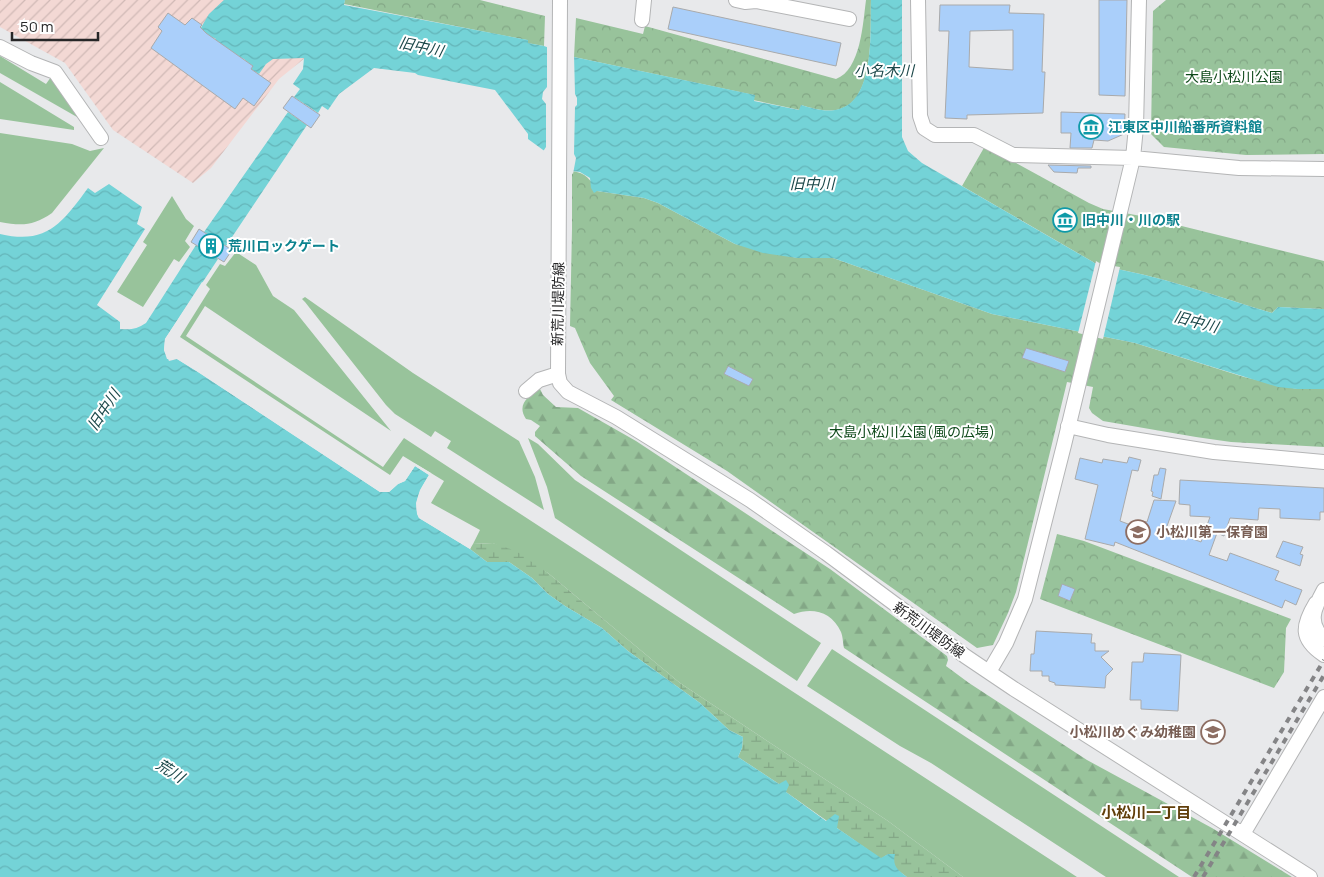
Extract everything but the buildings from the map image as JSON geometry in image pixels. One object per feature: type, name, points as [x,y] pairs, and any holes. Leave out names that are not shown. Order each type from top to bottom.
[{"type":"street","name":"新荒川堤防線","points":[[560,0],[558,374],[560,383],[568,392],[640,431],[750,500],[989,672],[1310,877]]},
{"type":"street","points":[[642,20],[644,0]]},
{"type":"street","points":[[918,0],[920,116],[924,128],[935,136],[974,135],[1013,155],[1133,158],[1239,168],[1324,169]]},
{"type":"street","points":[[989,672],[1006,643],[1025,599],[1133,158],[1136,127],[1139,0]]},
{"type":"street","points":[[742,1],[756,1],[849,19]]},
{"type":"street","points":[[0,46],[31,63],[55,72],[100,138]]},
{"type":"street","points":[[526,391],[539,380],[558,374]]},
{"type":"street","points":[[1068,426],[1108,435],[1214,452],[1324,462]]},
{"type":"street","points":[[1324,590],[1306,622],[1306,638],[1313,648],[1324,655]]},
{"type":"street","points":[[1316,604],[1314,625],[1324,639]]},
{"type":"street","points":[[1244,834],[1324,697]]},
{"type":"shaded area","points":[[0,0],[313,0],[305,58],[279,79],[211,168],[193,183],[113,130],[65,63],[0,27]]},
{"type":"green space","points":[[345,0],[480,0],[545,16],[544,46],[527,43],[527,40],[344,4]]},
{"type":"green space","points":[[866,0],[871,0],[871,29],[868,64],[864,80],[858,94],[849,105],[836,110],[823,110],[801,105],[800,110],[753,100],[754,95],[574,57],[576,18],[643,34],[645,26],[836,79],[851,66],[856,56],[862,32]]},
{"type":"green space","name":"大島小松川公園","points":[[1166,0],[1324,0],[1324,154],[1246,155],[1164,147],[1151,134],[1153,11]]},
{"type":"green space","points":[[0,56],[46,84],[51,77],[76,111],[77,117],[0,73]]},
{"type":"green space","points":[[0,82],[74,127],[74,130],[0,119]]},
{"type":"green space","points":[[0,133],[72,144],[90,151],[104,148],[52,213],[33,223],[0,222]]},
{"type":"green space","points":[[985,146],[1103,209],[1141,216],[1324,261],[1324,309],[1278,307],[1272,313],[1187,286],[1100,266],[962,186]]},
{"type":"green space","name":"大島小松川公園(風の広場)","points":[[572,171],[587,177],[597,191],[644,198],[658,203],[735,244],[797,258],[833,258],[992,314],[1135,343],[1244,377],[1297,389],[1324,389],[1324,447],[1231,442],[1103,421],[1092,413],[1089,408],[1093,387],[1067,382],[1016,592],[993,645],[977,648],[727,471],[611,400],[614,396],[590,363],[575,328],[570,326]]},
{"type":"green space","points":[[172,196],[186,219],[194,226],[185,241],[190,247],[179,262],[174,259],[143,307],[117,292],[147,245],[143,242]]},
{"type":"green space","points":[[236,252],[256,265],[273,296],[294,310],[391,431],[205,306],[186,336],[383,467],[404,438],[1077,877],[963,877],[888,821],[680,683],[548,573],[493,543],[473,544],[480,530],[431,503],[444,481],[403,456],[390,475],[180,337],[210,289],[206,285],[220,264],[225,266]]},
{"type":"green space","points":[[305,297],[413,373],[519,441],[535,477],[544,510],[447,448],[451,441],[435,431],[431,437],[395,414],[302,299]]},
{"type":"green space","points":[[540,389],[543,395],[556,407],[578,408],[636,441],[830,569],[947,656],[946,666],[1087,760],[1212,828],[1292,877],[1192,877],[844,648],[841,632],[833,620],[827,616],[815,611],[794,614],[581,476],[535,436],[535,432],[540,426],[526,419],[523,414],[522,409],[525,401]]},
{"type":"green space","points":[[528,438],[538,444],[575,480],[821,643],[797,681],[555,518],[547,487]]},
{"type":"green space","points":[[1057,534],[1084,541],[1291,619],[1286,628],[1284,672],[1274,688],[1040,599]]},
{"type":"green space","points":[[493,543],[516,551],[548,573],[680,683],[888,821],[963,877],[907,877],[896,869],[888,854],[881,859],[786,792],[779,784],[738,757],[742,748],[743,737],[729,730],[700,703],[628,651],[602,628],[548,594],[532,578],[509,562],[487,562],[470,549],[473,544]]},
{"type":"green space","points":[[832,649],[1179,877],[1106,877],[931,763],[900,746],[807,686]]},
{"type":"water","name":"旧中川","points":[[224,0],[345,0],[344,5],[528,40],[528,43],[544,46],[574,57],[755,95],[754,101],[799,110],[801,105],[835,110],[848,105],[858,94],[864,80],[870,46],[871,0],[902,0],[902,137],[908,151],[922,163],[1100,266],[1187,286],[1272,313],[1278,307],[1324,309],[1324,389],[1278,387],[1135,343],[992,314],[833,258],[797,258],[763,253],[735,244],[658,203],[644,198],[597,191],[594,193],[591,188],[590,178],[580,172],[572,171],[528,139],[528,134],[495,90],[415,73],[374,68],[339,94],[328,110],[322,106],[318,113],[294,97],[300,89],[293,84],[303,69],[304,58],[273,59],[266,64],[259,74],[251,69],[252,66],[244,59],[230,53],[231,51],[227,48],[214,42],[216,39],[212,37],[210,39],[205,35],[206,33],[204,35],[199,31],[209,14]]},
{"type":"water","points":[[288,112],[307,125],[226,246],[204,232]]},
{"type":"water","name":"荒川","points":[[109,184],[142,207],[137,224],[145,229],[97,305],[120,322],[120,329],[134,329],[146,323],[196,245],[218,259],[165,339],[164,350],[167,359],[177,359],[198,372],[380,492],[389,492],[405,481],[415,466],[429,475],[420,490],[417,501],[416,507],[419,518],[470,549],[487,562],[509,562],[532,578],[548,594],[602,628],[628,651],[700,703],[729,730],[743,737],[742,748],[738,757],[779,784],[786,780],[789,785],[786,792],[826,821],[835,814],[839,816],[837,828],[881,858],[888,854],[895,854],[895,865],[907,877],[0,877],[0,234],[16,237],[42,234],[61,221],[70,212],[88,188],[95,193]]},
{"type":"pier","points":[[547,45],[574,54],[577,105],[575,107],[574,154],[576,158],[573,174],[542,153],[546,147],[546,104],[542,99],[543,92],[547,87]]},
{"type":"pier","points":[[1096,261],[1101,264],[1120,267],[1103,339],[1078,333]]},
{"type":"pier","points":[[202,282],[204,283],[167,340],[166,349],[170,359],[178,357],[200,370],[381,490],[389,489],[403,479],[414,463],[431,473],[432,476],[422,491],[419,504],[421,517],[471,547],[470,549],[419,518],[416,503],[420,490],[429,475],[415,466],[405,481],[389,492],[380,492],[198,372],[177,359],[169,361],[164,350],[165,339]]},
{"type":"railway","points":[[1194,877],[1324,660]]},
{"type":"railway","points":[[1203,877],[1324,675]]},
{"type":"place","name":"江東区中川船番所資料館","points":[[1091,127]]},
{"type":"place","name":"旧中川・川の駅","points":[[1065,220]]},
{"type":"place","name":"荒川ロックゲート","points":[[211,246]]},
{"type":"place","name":"小松川第一保育園","points":[[1138,532]]},
{"type":"place","name":"小松川めぐみ幼稚園","points":[[1213,732]]},
{"type":"district","name":"小松川一丁目","points":[[1146,813]]},
{"type":"water label","name":"小名木川","points":[[884,71]]}]
